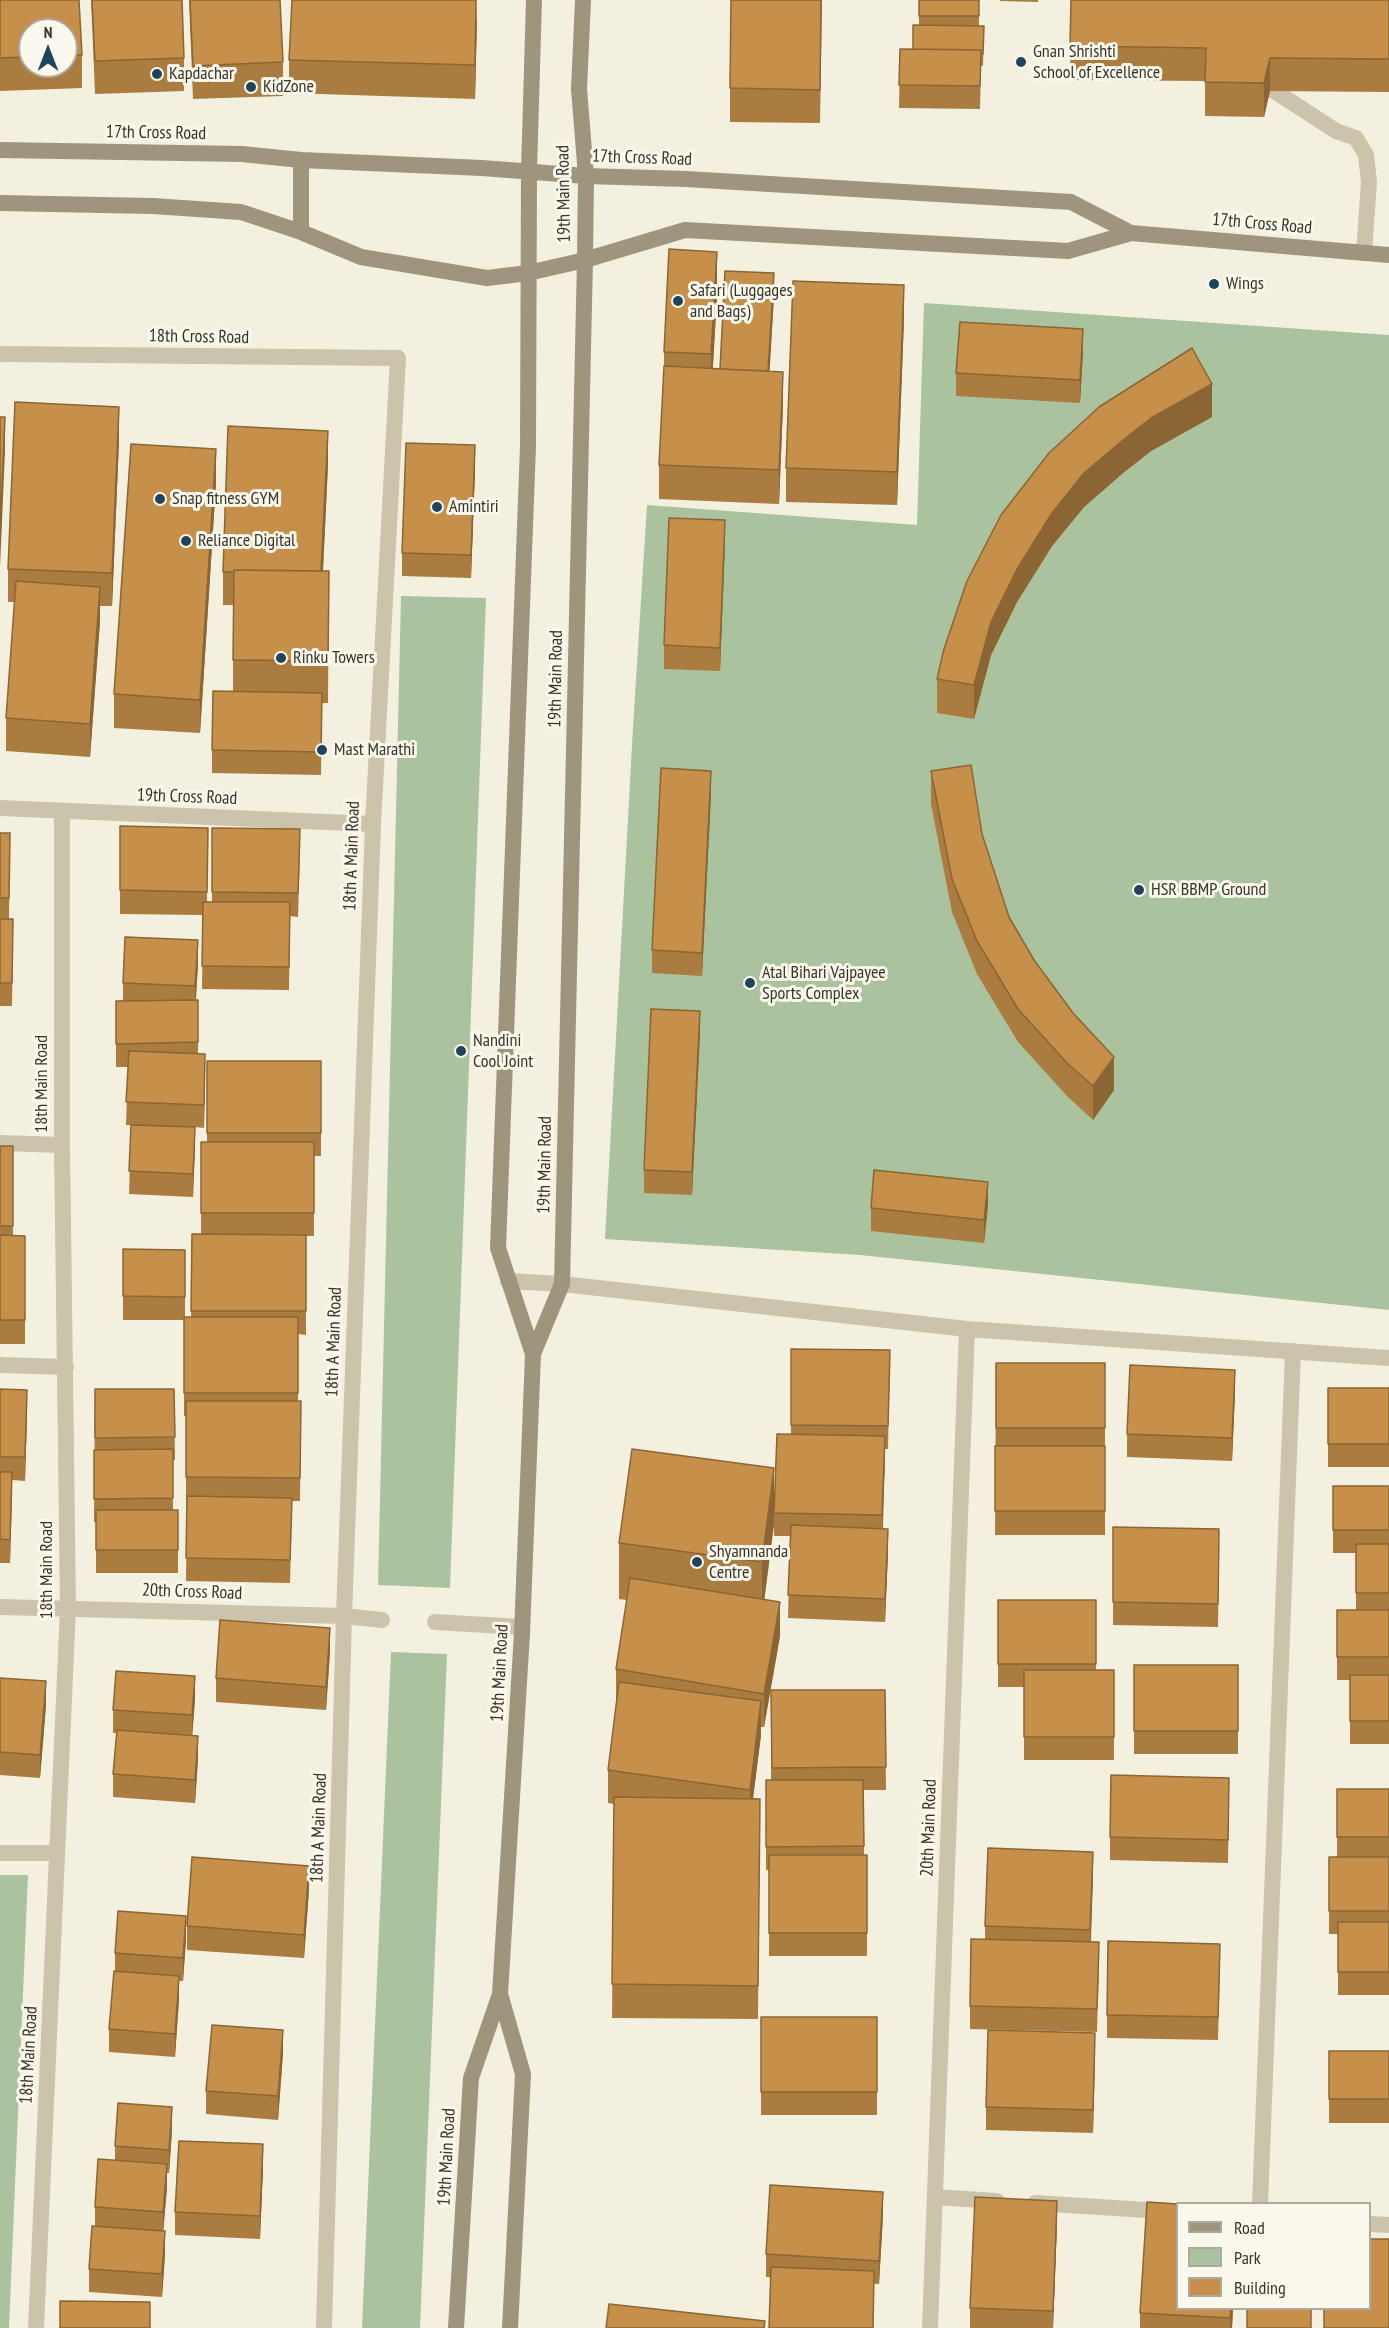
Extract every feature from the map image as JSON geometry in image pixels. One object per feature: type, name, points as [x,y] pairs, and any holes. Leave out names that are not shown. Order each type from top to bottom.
[{"type":"main road","name":"19th Main Road","points":[[533,1354],[498,1248],[528,446],[529,171],[534,0]]},
{"type":"main road","name":"19th Main Road","points":[[456,2328],[471,2078],[500,1994],[522,1628],[533,1354],[562,1284],[585,260],[586,176],[579,89],[583,0]]},
{"type":"main road","name":"17th Cross Road","points":[[0,150],[242,154],[300,160],[529,171],[586,176],[686,179],[1071,202],[1131,233]]},
{"type":"main road","points":[[300,160],[300,232]]},
{"type":"main road","points":[[0,203],[153,206],[241,212],[300,232],[361,257],[487,278],[528,273],[585,260]]},
{"type":"main road","name":"17th Cross Road","points":[[585,260],[685,230],[1068,251],[1131,233],[1389,255]]},
{"type":"main road","name":"19th Main Road","points":[[500,1994],[523,2074],[510,2328]]},
{"type":"street","points":[[1240,69],[1336,132],[1356,138],[1366,155],[1369,182],[1364,253]]},
{"type":"street","name":"18th Cross Road","points":[[0,354],[398,358]]},
{"type":"street","name":"18th A Main Road","points":[[324,2328],[344,1616],[373,824],[398,358]]},
{"type":"street","name":"19th Cross Road","points":[[0,808],[373,824]]},
{"type":"street","name":"18th Main Road","points":[[36,2328],[68,1608],[62,1145],[62,811]]},
{"type":"street","points":[[0,1143],[62,1145]]},
{"type":"street","points":[[508,1281],[562,1284],[967,1329],[1389,1358]]},
{"type":"street","name":"20th Main Road","points":[[930,2328],[967,1329]]},
{"type":"street","points":[[1260,2202],[1293,1351]]},
{"type":"street","points":[[0,1365],[66,1367]]},
{"type":"street","name":"20th Cross Road","points":[[0,1607],[344,1616],[382,1620]]},
{"type":"street","points":[[435,1622],[522,1628]]},
{"type":"street","points":[[0,1853],[57,1853]]},
{"type":"street","points":[[935,2197],[1176,2212]]},
{"type":"street","points":[[1371,2224],[1389,2225]]},
{"type":"green space","name":"HSR BBMP Ground","points":[[924,303],[1389,335],[1389,1310],[860,1255],[605,1239],[647,505],[917,525]]},
{"type":"green space","points":[[401,596],[486,598],[450,1588],[378,1585]]},
{"type":"green space","points":[[391,1652],[447,1654],[420,2328],[362,2328]]},
{"type":"green space","points":[[0,1875],[28,1875],[9,2328],[0,2328]]},
{"type":"building","points":[[0,0],[79,0],[82,55],[78,55],[78,18],[18,18],[18,57],[0,58]]},
{"type":"building","points":[[92,0],[182,0],[184,58],[95,61]]},
{"type":"building","points":[[190,0],[280,0],[283,62],[193,66]]},
{"type":"building","points":[[292,0],[476,0],[475,65],[289,60]]},
{"type":"building","points":[[731,0],[821,0],[820,90],[730,88]]},
{"type":"building","points":[[919,0],[979,0],[979,16],[919,16]]},
{"type":"building","points":[[1071,0],[1389,0],[1389,59],[1270,58],[1264,83],[1205,82],[1206,48],[1070,46]]},
{"type":"building","points":[[913,25],[984,26],[983,54],[981,50],[913,49]]},
{"type":"building","points":[[900,49],[981,50],[980,86],[899,85]]},
{"type":"building","points":[[669,249],[717,252],[711,354],[664,352]]},
{"type":"building","points":[[725,271],[774,273],[768,371],[720,369]]},
{"type":"building","points":[[793,281],[904,285],[897,472],[786,468]]},
{"type":"building","points":[[960,322],[1083,329],[1080,380],[956,373]]},
{"type":"building","points":[[1192,348],[1212,384],[1151,418],[1084,473],[1052,513],[1017,569],[991,622],[974,685],[937,679],[944,649],[967,581],[1001,515],[1049,453],[1099,407]]},
{"type":"building","points":[[664,366],[783,372],[779,470],[659,465]]},
{"type":"building","points":[[15,402],[119,407],[112,573],[8,569]]},
{"type":"building","points":[[0,417],[5,417],[0,534]]},
{"type":"building","points":[[228,426],[328,431],[321,571],[234,570],[234,572],[223,572]]},
{"type":"building","points":[[406,443],[475,445],[471,555],[402,553]]},
{"type":"building","points":[[131,444],[216,449],[200,700],[114,694]]},
{"type":"building","points":[[669,518],[725,520],[720,648],[664,645]]},
{"type":"building","points":[[234,570],[329,571],[328,661],[233,660]]},
{"type":"building","points":[[16,581],[100,587],[90,724],[6,718]]},
{"type":"building","points":[[213,691],[322,693],[321,752],[212,750]]},
{"type":"building","points":[[971,765],[982,834],[1009,917],[1034,960],[1073,1013],[1114,1057],[1093,1086],[1068,1064],[1018,1009],[977,941],[952,879],[931,771]]},
{"type":"building","points":[[661,768],[711,771],[702,953],[652,950]]},
{"type":"building","points":[[120,826],[208,828],[207,892],[120,890]]},
{"type":"building","points":[[212,828],[300,829],[298,893],[212,892]]},
{"type":"building","points":[[0,833],[10,833],[9,898],[0,898]]},
{"type":"building","points":[[203,902],[290,902],[289,967],[202,966]]},
{"type":"building","points":[[0,919],[13,919],[12,983],[0,983]]},
{"type":"building","points":[[125,937],[198,940],[195,986],[123,983]]},
{"type":"building","points":[[198,1000],[198,1042],[116,1044],[116,1001]]},
{"type":"building","points":[[651,1009],[700,1011],[692,1172],[644,1170]]},
{"type":"building","points":[[129,1051],[205,1054],[204,1105],[126,1102]]},
{"type":"building","points":[[207,1061],[321,1061],[321,1133],[207,1133]]},
{"type":"building","points":[[131,1125],[195,1127],[193,1174],[129,1171]]},
{"type":"building","points":[[201,1142],[314,1142],[314,1213],[201,1213]]},
{"type":"building","points":[[0,1146],[13,1146],[13,1226],[0,1226]]},
{"type":"building","points":[[874,1170],[988,1182],[984,1220],[871,1208]]},
{"type":"building","points":[[192,1234],[306,1235],[306,1311],[191,1311]]},
{"type":"building","points":[[0,1235],[25,1236],[25,1320],[0,1320]]},
{"type":"building","points":[[123,1249],[185,1250],[185,1297],[123,1296]]},
{"type":"building","points":[[184,1317],[298,1317],[298,1393],[184,1393]]},
{"type":"building","points":[[791,1349],[890,1350],[888,1426],[791,1425]]},
{"type":"building","points":[[996,1363],[1105,1363],[1105,1428],[996,1428]]},
{"type":"building","points":[[1130,1365],[1235,1370],[1232,1438],[1127,1434]]},
{"type":"building","points":[[1328,1388],[1389,1388],[1389,1444],[1328,1444]]},
{"type":"building","points":[[0,1389],[27,1390],[25,1457],[0,1457]]},
{"type":"building","points":[[95,1389],[174,1389],[175,1437],[95,1438]]},
{"type":"building","points":[[186,1401],[301,1401],[300,1478],[186,1477]]},
{"type":"building","points":[[777,1434],[885,1436],[882,1515],[774,1513]]},
{"type":"building","points":[[995,1446],[1105,1446],[1105,1511],[995,1511]]},
{"type":"building","points":[[173,1449],[173,1498],[94,1499],[94,1450]]},
{"type":"building","points":[[632,1449],[774,1468],[762,1562],[619,1543]]},
{"type":"building","points":[[0,1472],[12,1472],[10,1540],[0,1539]]},
{"type":"building","points":[[1333,1486],[1389,1486],[1389,1530],[1333,1530]]},
{"type":"building","points":[[187,1496],[292,1498],[290,1560],[186,1558]]},
{"type":"building","points":[[96,1510],[178,1510],[178,1550],[96,1550]]},
{"type":"building","points":[[791,1525],[888,1529],[885,1599],[788,1595]]},
{"type":"building","points":[[1113,1527],[1219,1529],[1218,1604],[1113,1602]]},
{"type":"building","points":[[1356,1544],[1389,1544],[1389,1593],[1356,1593]]},
{"type":"building","points":[[630,1578],[780,1602],[764,1694],[616,1669]]},
{"type":"building","points":[[998,1600],[1096,1600],[1096,1664],[998,1664]]},
{"type":"building","points":[[1337,1610],[1389,1610],[1389,1657],[1337,1657]]},
{"type":"building","points":[[220,1620],[330,1628],[326,1687],[216,1678]]},
{"type":"building","points":[[1134,1665],[1238,1665],[1238,1731],[1134,1731]]},
{"type":"building","points":[[1024,1670],[1114,1670],[1114,1737],[1024,1737]]},
{"type":"building","points":[[116,1671],[195,1676],[192,1715],[113,1710]]},
{"type":"building","points":[[1350,1675],[1389,1675],[1389,1721],[1350,1721]]},
{"type":"building","points":[[0,1678],[46,1681],[40,1755],[0,1752]]},
{"type":"building","points":[[619,1682],[761,1701],[750,1790],[608,1770]]},
{"type":"building","points":[[771,1690],[885,1690],[886,1767],[772,1768]]},
{"type":"building","points":[[117,1730],[198,1736],[195,1780],[113,1774]]},
{"type":"building","points":[[1111,1775],[1229,1778],[1228,1840],[1110,1837]]},
{"type":"building","points":[[766,1780],[863,1780],[864,1846],[766,1847]]},
{"type":"building","points":[[1337,1789],[1389,1789],[1389,1837],[1337,1837]]},
{"type":"building","points":[[614,1797],[760,1799],[758,1986],[612,1984]]},
{"type":"building","points":[[988,1848],[1093,1852],[1090,1930],[985,1926]]},
{"type":"building","points":[[769,1855],[867,1855],[867,1933],[769,1933]]},
{"type":"building","points":[[192,1857],[309,1866],[304,1935],[187,1926]]},
{"type":"building","points":[[1329,1857],[1389,1857],[1389,1911],[1329,1911]]},
{"type":"building","points":[[118,1911],[186,1916],[183,1958],[115,1953]]},
{"type":"building","points":[[1338,1922],[1389,1922],[1389,1972],[1338,1972]]},
{"type":"building","points":[[971,1939],[1099,1942],[1097,2009],[970,2006]]},
{"type":"building","points":[[1108,1941],[1220,1944],[1218,2017],[1107,2015]]},
{"type":"building","points":[[114,1971],[179,1976],[175,2034],[109,2029]]},
{"type":"building","points":[[761,2017],[877,2017],[877,2092],[761,2092]]},
{"type":"building","points":[[212,2025],[283,2030],[278,2096],[206,2091]]},
{"type":"building","points":[[988,2030],[1095,2033],[1093,2110],[986,2107]]},
{"type":"building","points":[[1329,2051],[1389,2051],[1389,2099],[1329,2099]]},
{"type":"building","points":[[118,2103],[172,2107],[169,2150],[115,2146]]},
{"type":"building","points":[[179,2141],[263,2144],[260,2216],[175,2212]]},
{"type":"building","points":[[98,2159],[167,2164],[163,2212],[95,2207]]},
{"type":"building","points":[[770,2185],[883,2192],[879,2261],[766,2254]]},
{"type":"building","points":[[975,2197],[1057,2201],[1053,2311],[970,2308]]},
{"type":"building","points":[[1147,2202],[1176,2204],[1176,2310],[1231,2310],[1230,2318],[1140,2313]]},
{"type":"building","points":[[92,2226],[165,2231],[162,2274],[89,2269]]},
{"type":"building","points":[[1371,2239],[1389,2239],[1389,2328],[1324,2328],[1324,2310],[1371,2310]]},
{"type":"building","points":[[771,2267],[874,2271],[873,2328],[769,2328]]},
{"type":"building","points":[[60,2301],[150,2302],[150,2328],[60,2328]]},
{"type":"building","points":[[609,2304],[765,2321],[764,2328],[606,2328]]},
{"type":"building","points":[[1247,2310],[1311,2310],[1311,2328],[1247,2328]]},
{"type":"place","name":"Gnan Shrishti School of Excellence","points":[[1021,62]]},
{"type":"place","name":"Kapdachar","points":[[157,74]]},
{"type":"place","name":"KidZone","points":[[251,87]]},
{"type":"place","name":"Wings","points":[[1214,284]]},
{"type":"place","name":"Safari (Luggages and Bags)","points":[[678,301]]},
{"type":"place","name":"Snap fitness GYM","points":[[160,499]]},
{"type":"place","name":"Amintiri","points":[[437,507]]},
{"type":"place","name":"Reliance Digital","points":[[186,541]]},
{"type":"place","name":"Rinku Towers","points":[[281,658]]},
{"type":"place","name":"Mast Marathi","points":[[322,750]]},
{"type":"place","name":"HSR BBMP Ground","points":[[1139,890]]},
{"type":"place","name":"Atal Bihari Vajpayee Sports Complex","points":[[750,983]]},
{"type":"place","name":"Nandini Cool Joint","points":[[461,1051]]},
{"type":"place","name":"Shyamnanda Centre","points":[[697,1562]]}]
